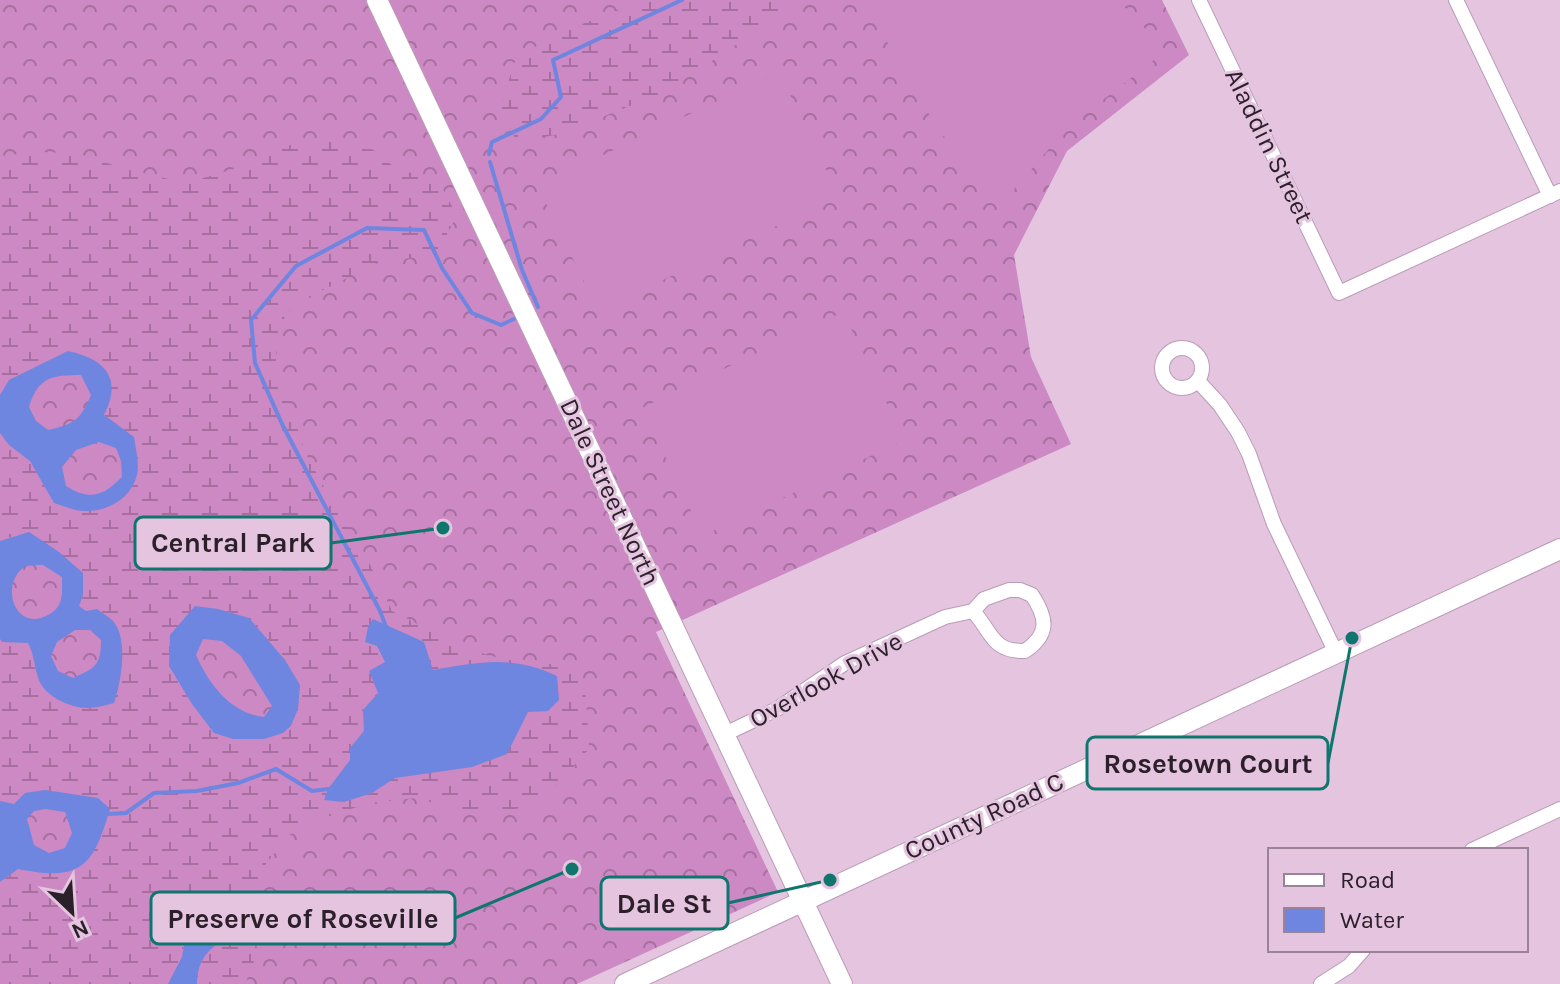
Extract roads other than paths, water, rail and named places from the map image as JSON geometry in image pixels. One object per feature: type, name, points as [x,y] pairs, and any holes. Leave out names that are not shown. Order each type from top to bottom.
[{"type":"main road","name":"Dale Street North","points":[[377,0],[842,984]]},
{"type":"main road","name":"County Road C","points":[[625,984],[1560,549]]},
{"type":"street","name":"Aladdin Street","points":[[1199,0],[1339,293],[1555,194]]},
{"type":"street","points":[[1456,0],[1555,194]]},
{"type":"street","points":[[1198,381],[1220,405],[1244,443],[1274,524],[1336,653]]},
{"type":"street","name":"Overlook Drive","points":[[725,734],[777,709],[845,663],[945,617],[973,611],[984,599],[1009,590],[1032,595],[1040,607],[1043,633],[1025,651],[1002,648],[991,639],[973,611]]},
{"type":"street","points":[[1476,848],[1560,809]]},
{"type":"street","points":[[1321,984],[1349,966],[1361,952]]},
{"type":"water","points":[[68,351],[101,365],[111,381],[112,391],[104,415],[134,437],[138,459],[135,481],[121,500],[92,511],[54,503],[30,461],[9,445],[0,433],[0,395],[9,380]],"holes":[[[81,375],[91,395],[80,415],[65,426],[48,430],[36,421],[29,407],[37,389],[54,377]],[[99,442],[116,448],[122,477],[109,489],[96,494],[82,494],[66,486],[62,467],[76,450]]]},
{"type":"water","points":[[29,532],[83,573],[83,595],[79,606],[86,611],[97,609],[113,621],[121,639],[121,673],[114,703],[88,708],[57,699],[40,681],[28,643],[2,642],[0,541]],"holes":[[[43,565],[62,577],[61,599],[53,612],[36,619],[19,612],[14,604],[13,584],[24,567]],[[75,630],[90,630],[101,640],[101,649],[95,665],[73,678],[58,671],[51,656],[57,642]]]},
{"type":"water","points":[[195,606],[249,618],[285,660],[300,685],[298,709],[291,726],[283,733],[264,739],[233,739],[214,733],[169,666],[170,635]],"holes":[[[203,639],[222,641],[241,656],[272,706],[264,717],[241,710],[231,703],[214,686],[201,666],[196,655]]]},
{"type":"water","points":[[373,619],[424,642],[433,670],[496,662],[525,665],[557,676],[559,700],[548,711],[528,712],[507,754],[472,767],[395,778],[372,793],[344,802],[324,800],[328,789],[350,760],[350,748],[364,731],[363,710],[378,693],[369,671],[385,662],[377,646],[365,642]]},
{"type":"water","points":[[45,790],[98,798],[110,809],[97,844],[82,865],[57,873],[18,869],[0,882],[0,801],[14,804],[25,793]],"holes":[[[34,811],[65,812],[72,833],[65,848],[49,853],[34,845],[27,819]]]},
{"type":"water","points":[[230,906],[220,922],[225,939],[204,958],[197,984],[168,984],[182,957],[190,909],[210,910]]},
{"type":"waterway","points":[[489,154],[492,142],[541,119],[561,97],[553,60],[682,0]]},
{"type":"waterway","points":[[490,162],[522,270],[538,307]]},
{"type":"waterway","points":[[386,627],[282,424],[255,363],[251,320],[296,266],[367,228],[424,230],[442,268],[472,313],[501,325],[514,319]]},
{"type":"waterway","points":[[108,814],[126,813],[154,793],[197,791],[238,783],[276,769],[312,791],[328,789]]},
{"type":"place","name":"Central Park","points":[[443,528]]},
{"type":"place","name":"Rosetown Court","points":[[1352,638]]},
{"type":"place","name":"Preserve of Roseville","points":[[572,869]]},
{"type":"place","name":"Dale St","points":[[830,880]]}]
